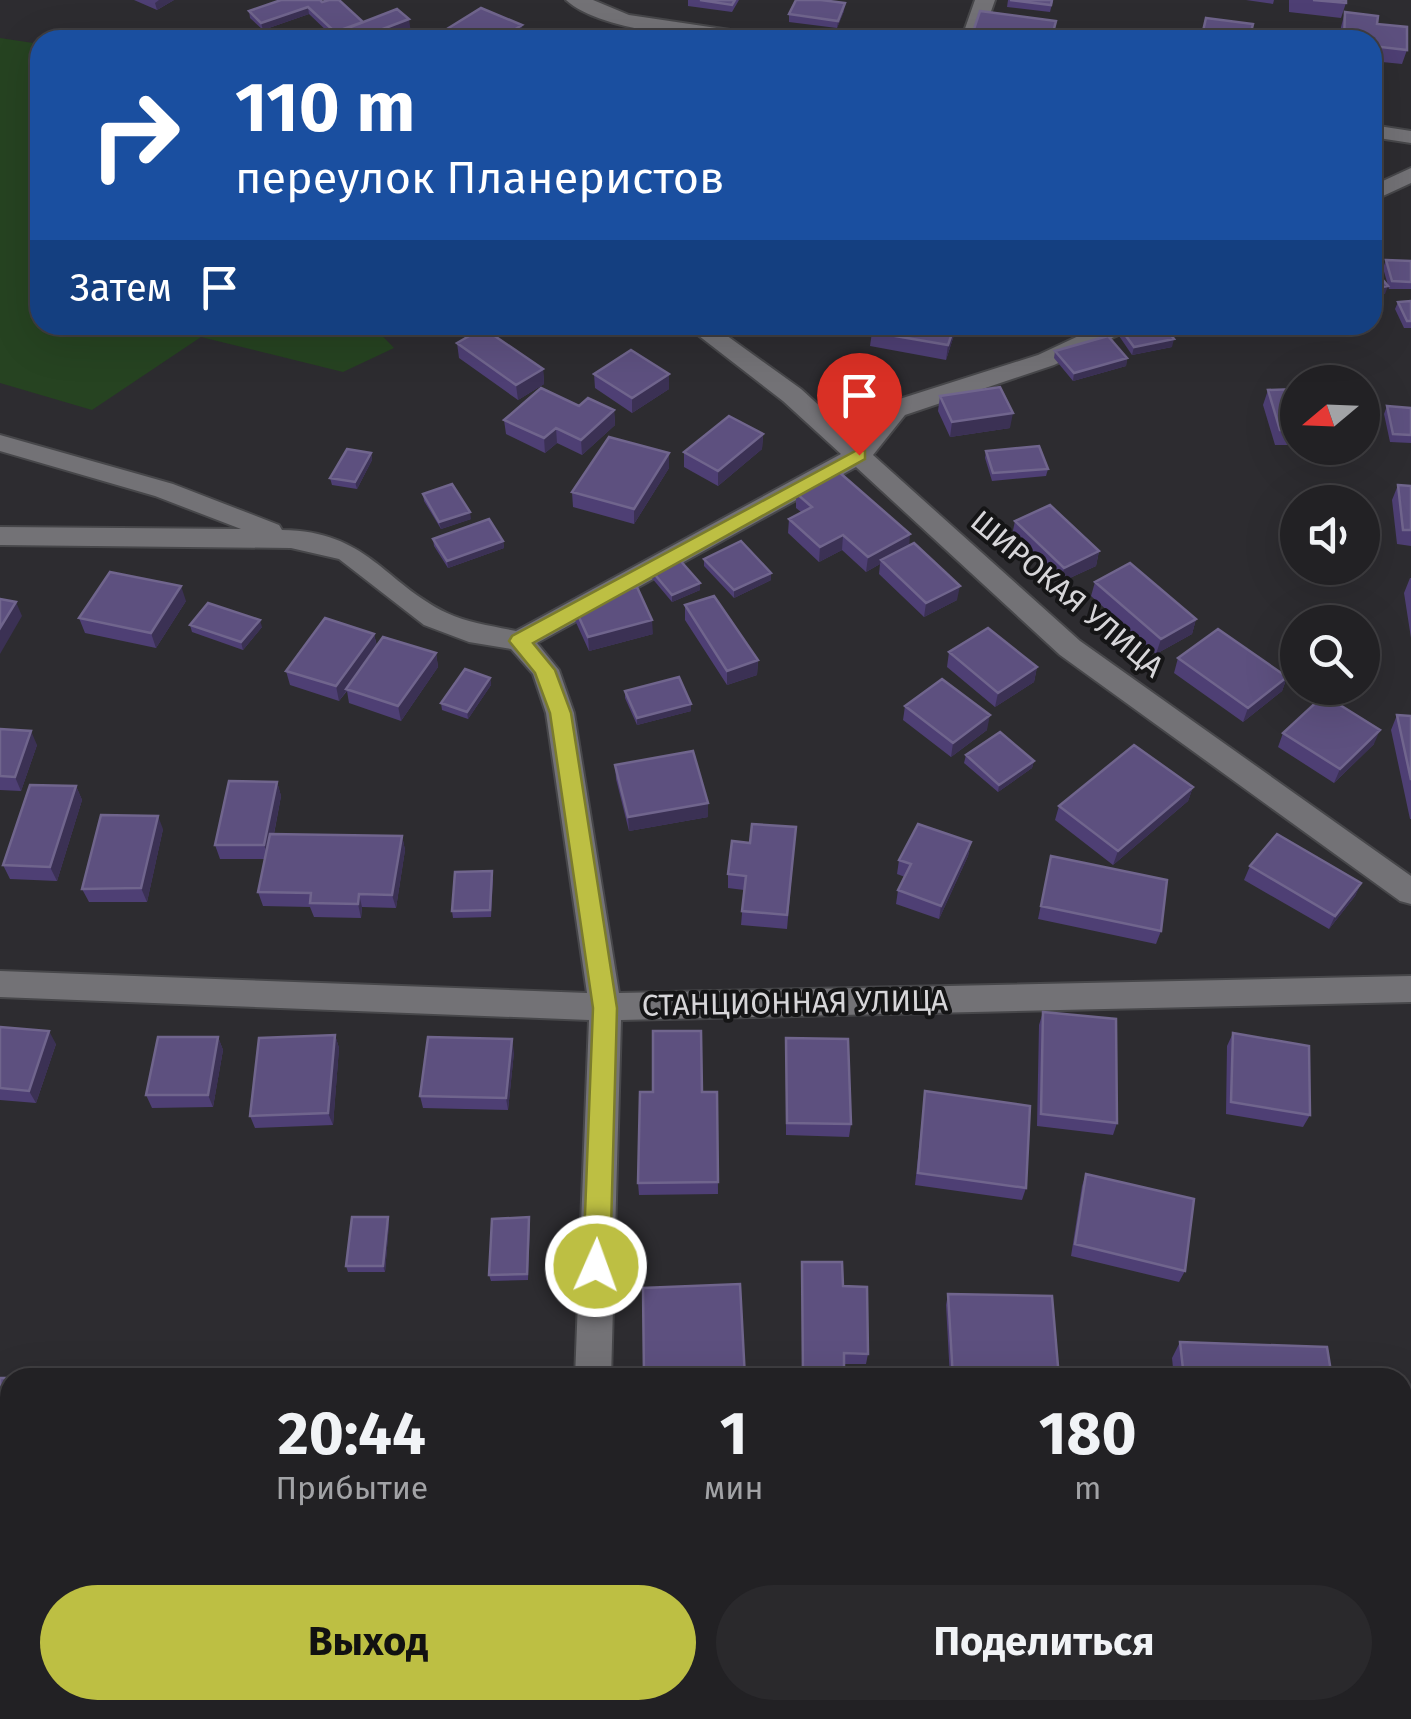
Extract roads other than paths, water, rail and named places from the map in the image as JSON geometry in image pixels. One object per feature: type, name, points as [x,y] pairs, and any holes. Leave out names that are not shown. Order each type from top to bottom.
[{"type":"street","points":[[576,0],[625,20],[691,30]]},
{"type":"street","points":[[620,30],[636,0]]},
{"type":"street","points":[[974,30],[985,0]]},
{"type":"street","points":[[1382,132],[1411,136]]},
{"type":"street","points":[[1382,190],[1411,174]]},
{"type":"street","name":"ШИРОКАЯ УЛИЦА","points":[[711,335],[792,395],[1070,648],[1411,892]]},
{"type":"street","points":[[519,641],[859,455],[896,409],[1046,360],[1099,335]]},
{"type":"street","points":[[0,443],[164,490],[291,540],[348,552],[434,618],[469,632],[519,641],[545,670],[560,713],[605,1008],[592,1368]]},
{"type":"street","points":[[0,536],[291,540]]},
{"type":"street","name":"СТАНЦИОННАЯ УЛИЦА","points":[[0,984],[605,1008],[1411,989]]}]
